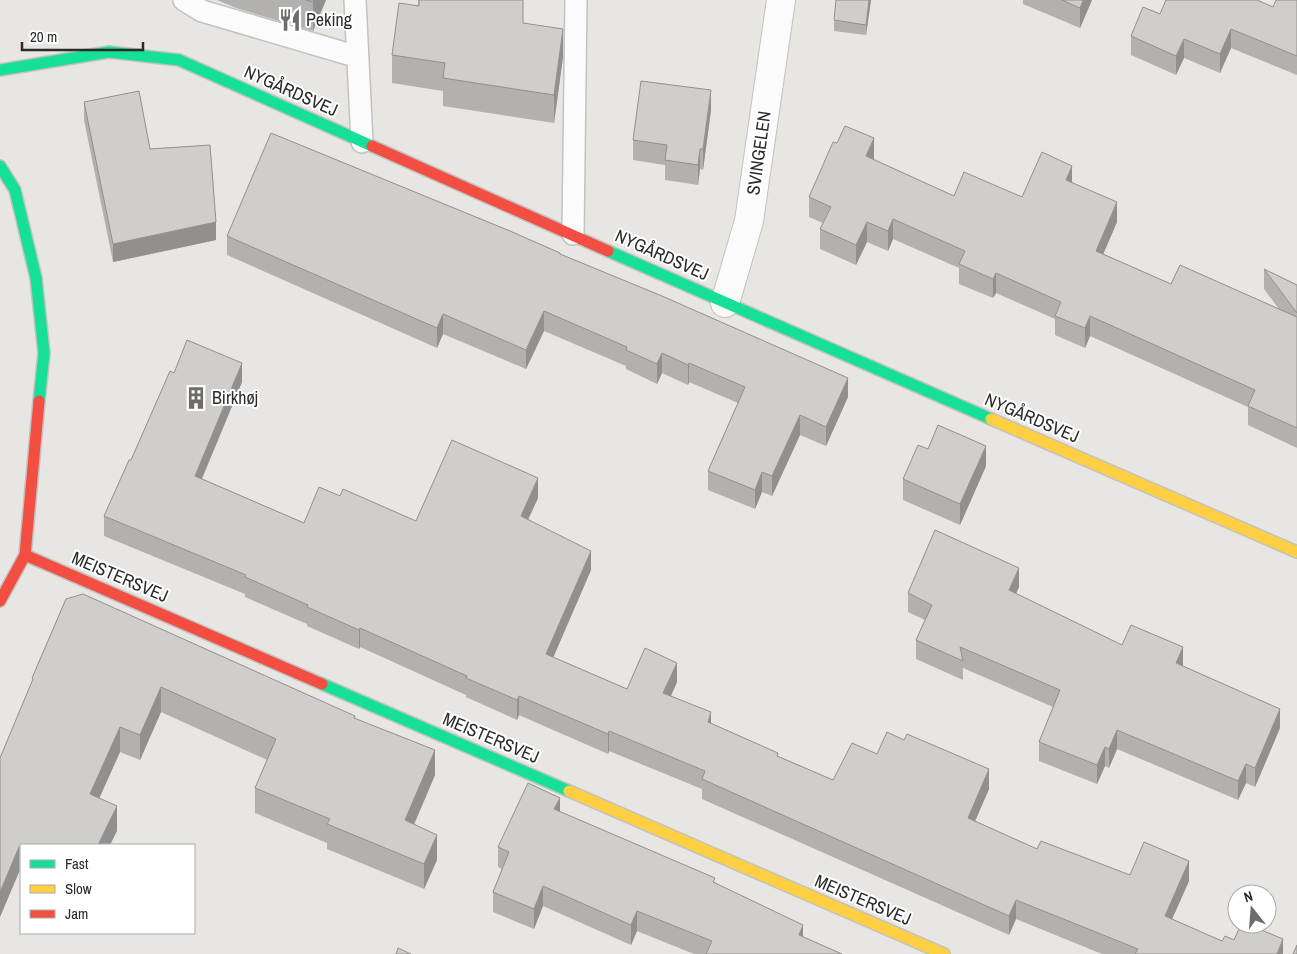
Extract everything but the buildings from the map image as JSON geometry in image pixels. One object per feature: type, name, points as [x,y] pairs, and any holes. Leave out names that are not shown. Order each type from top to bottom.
[{"type":"street","name":"SVINGELEN","points":[[725,303],[749,222],[781,0]]},
{"type":"street","name":"NYGÅRDSVEJ","points":[[0,70],[109,52],[179,60],[725,303],[1297,552]]},
{"type":"street","points":[[0,166],[15,190],[36,278],[44,353],[25,555],[0,601]]},
{"type":"street","name":"MEISTERSVEJ","points":[[25,555],[944,954]]},
{"type":"lane","points":[[184,0],[202,11],[358,57]]},
{"type":"lane","points":[[355,0],[362,142]]},
{"type":"lane","points":[[573,234],[576,0]]},
{"type":"traffic: fast","points":[[0,70],[109,52],[179,60],[372,146]]},
{"type":"traffic: fast","points":[[0,166],[15,190],[36,278],[44,353],[39,401]]},
{"type":"traffic: fast","points":[[608,251],[991,419]]},
{"type":"traffic: fast","points":[[322,684],[569,791]]},
{"type":"traffic: slow","points":[[991,419],[1297,552]]},
{"type":"traffic: slow","points":[[569,791],[944,954]]},
{"type":"traffic: jam","points":[[372,146],[608,251]]},
{"type":"traffic: jam","points":[[0,601],[25,555],[39,401]]},
{"type":"traffic: jam","points":[[25,555],[322,684]]},
{"type":"place","name":"Peking","points":[[290,20]]},
{"type":"place","name":"Birkhøj","points":[[196,398]]}]
